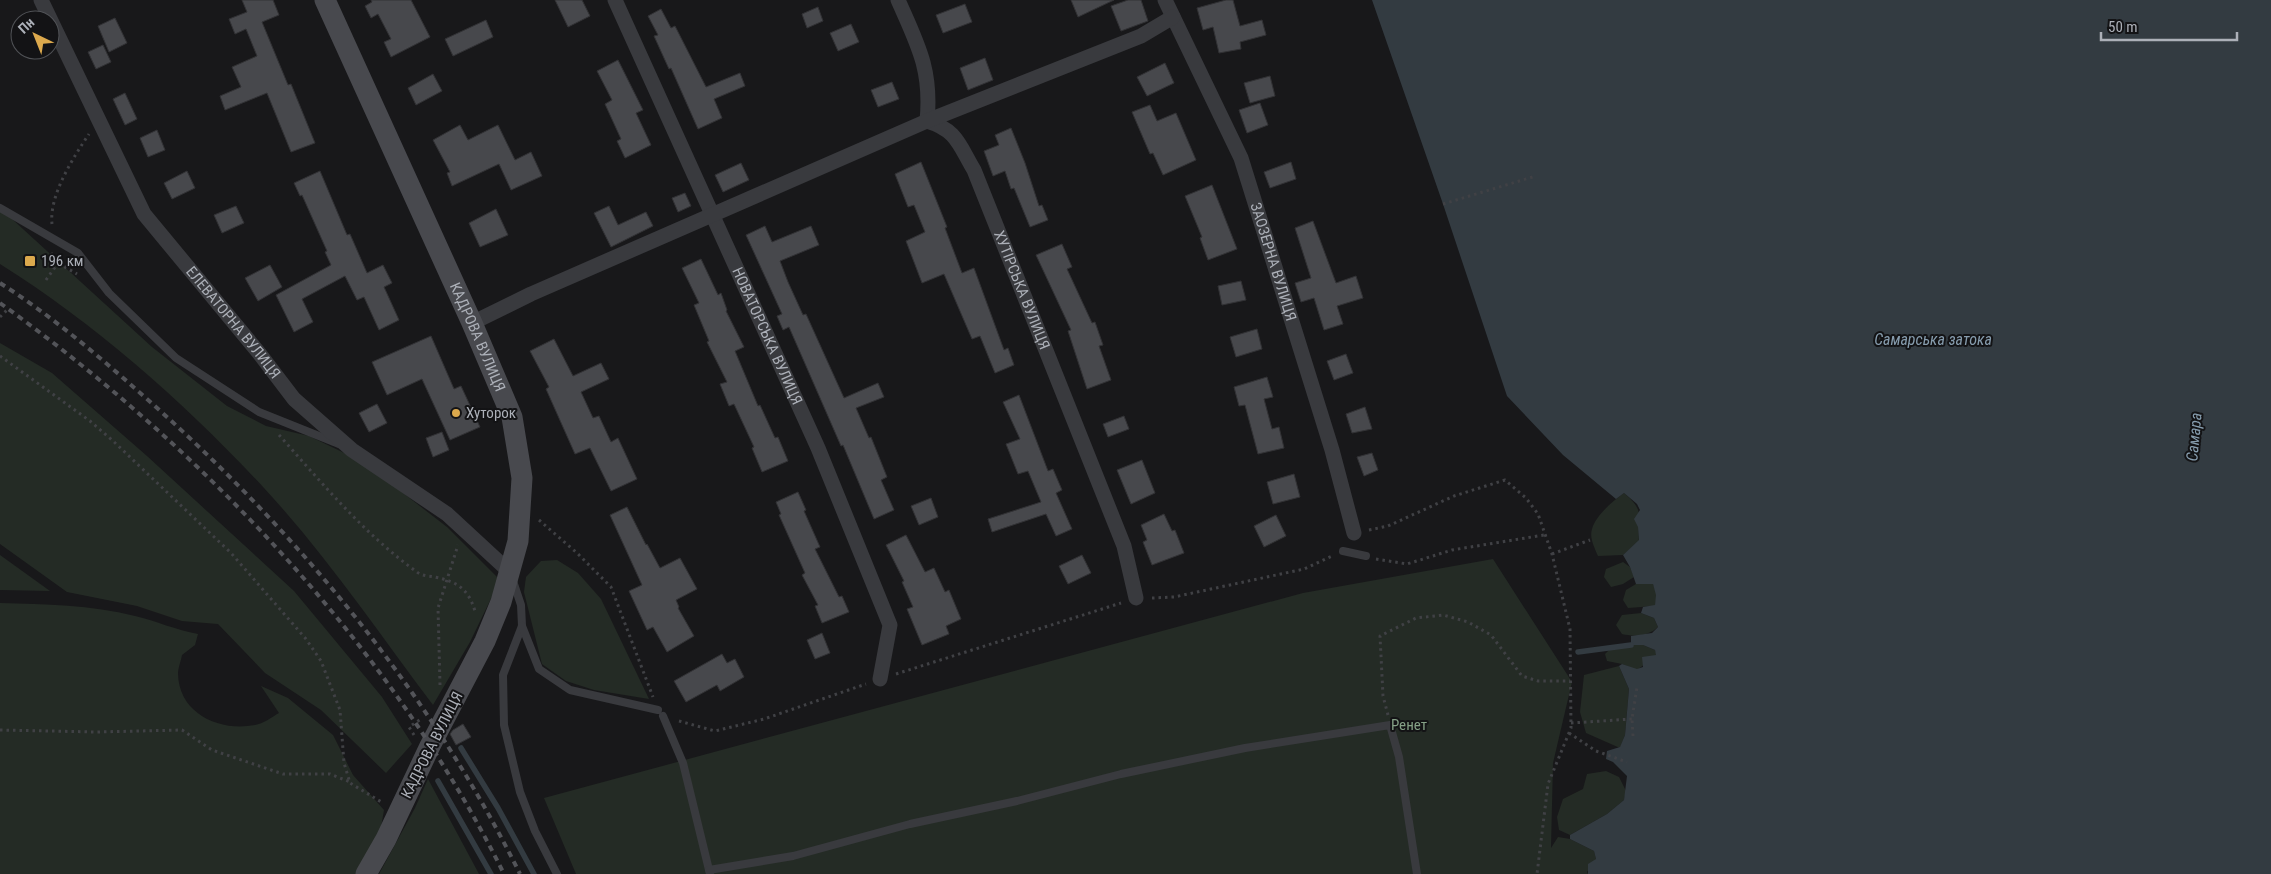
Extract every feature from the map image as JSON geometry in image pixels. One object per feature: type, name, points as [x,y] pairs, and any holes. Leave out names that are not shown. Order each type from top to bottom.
[{"type":"street","name":"ЕЛЕВАТОРНА ВУЛИЦЯ","points":[[41,0],[144,214],[259,353],[294,399],[352,450],[448,514],[511,574]]},
{"type":"street","name":"КАДРОВА ВУЛИЦЯ","points":[[325,0],[472,323],[512,417],[522,478],[518,541],[511,574],[502,602],[485,641],[386,839],[366,874]]},
{"type":"street","name":"НОВАТОРСЬКА ВУЛИЦЯ","points":[[615,0],[818,448],[890,625],[880,679]]},
{"type":"street","points":[[898,0],[922,53],[928,78],[927,121]]},
{"type":"street","name":"ЗАОЗЕРНА ВУЛИЦЯ","points":[[1165,0],[1241,158],[1332,450],[1354,533]]},
{"type":"street","points":[[472,323],[531,294],[927,121],[1141,36],[1173,17]]},
{"type":"street","name":"ХУТІРСЬКА ВУЛИЦЯ","points":[[927,121],[943,126],[954,136],[974,170],[1124,546],[1136,598]]},
{"type":"lane","points":[[0,208],[78,253],[110,293],[176,358],[258,412],[352,450]]},
{"type":"lane","points":[[1343,551],[1366,556]]},
{"type":"lane","points":[[511,574],[521,605],[522,626],[539,669],[570,690],[660,713],[683,763],[710,872],[793,856],[910,824],[1017,801],[1121,774],[1245,748],[1390,725],[1399,757],[1417,874]]},
{"type":"lane","points":[[522,626],[503,675],[504,725],[520,792],[535,832],[557,874]]},
{"type":"path","points":[[53,240],[51,219],[56,197],[69,165],[99,120]]},
{"type":"path","points":[[1443,204],[1536,176]]},
{"type":"path","points":[[34,229],[58,263],[84,278]]},
{"type":"path","points":[[46,280],[58,263]]},
{"type":"path","points":[[0,316],[8,309]]},
{"type":"path","points":[[0,356],[112,440],[231,552],[306,639],[321,661],[340,710],[344,763],[350,783]]},
{"type":"path","points":[[278,434],[344,507],[392,553],[419,574],[455,582],[471,597],[485,641]]},
{"type":"path","points":[[1354,533],[1388,526],[1454,496],[1505,480],[1526,498],[1538,514],[1552,554],[1570,629],[1571,723],[1569,733],[1548,784],[1537,874]]},
{"type":"path","points":[[521,505],[577,553],[611,587],[660,713],[715,731],[764,719],[880,679],[1136,598],[1174,597],[1304,569],[1343,551]]},
{"type":"path","points":[[441,690],[438,608],[463,529]]},
{"type":"path","points":[[1366,556],[1383,562],[1407,564],[1452,550],[1544,535]]},
{"type":"path","points":[[1552,554],[1590,540]]},
{"type":"path","points":[[1390,725],[1383,696],[1380,636],[1416,618],[1443,615],[1468,622],[1491,634],[1522,676],[1538,681],[1570,681]]},
{"type":"path","points":[[1633,736],[1632,719],[1637,687]]},
{"type":"path","points":[[418,740],[409,727],[428,715]]},
{"type":"path","points":[[1571,723],[1632,719]]},
{"type":"path","points":[[0,730],[97,732],[182,730],[212,750],[283,774],[330,774],[350,783],[397,814]]},
{"type":"path","points":[[1569,733],[1596,751],[1627,762]]},
{"type":"green space","points":[[0,208],[152,347],[227,406],[266,426],[309,436],[363,462],[447,527],[500,580],[470,642],[433,705],[309,540],[234,457],[172,396],[139,367],[71,313],[0,264]]},
{"type":"green space","points":[[0,343],[52,373],[147,456],[294,591],[382,697],[412,744],[386,773],[321,710],[265,673],[218,624],[182,621],[137,606],[67,592],[0,544]]},
{"type":"green space","points":[[1624,493],[1638,509],[1639,541],[1623,555],[1598,556],[1591,536],[1594,524],[1605,509]]},
{"type":"green space","points":[[0,555],[50,591],[0,590]]},
{"type":"green space","name":"Ренет","points":[[1493,559],[1572,682],[1553,763],[1551,848],[1558,837],[1570,839],[1594,851],[1596,859],[1587,872],[1588,874],[576,874],[544,798],[1303,593]]},
{"type":"green space","points":[[557,560],[578,573],[601,599],[649,699],[594,690],[566,681],[542,664],[524,592],[526,577],[541,561]]},
{"type":"green space","points":[[1623,562],[1630,567],[1634,577],[1623,584],[1611,587],[1604,577],[1606,569]]},
{"type":"green space","points":[[1636,584],[1653,584],[1657,595],[1655,606],[1628,608],[1623,600],[1626,590]]},
{"type":"green space","points":[[0,603],[102,609],[135,616],[198,634],[195,645],[182,655],[178,669],[180,688],[194,710],[204,717],[228,726],[255,725],[279,713],[261,686],[288,698],[333,735],[353,775],[384,810],[379,839],[358,874],[0,874]]},
{"type":"green space","points":[[1641,613],[1654,618],[1658,627],[1641,635],[1622,634],[1616,625],[1622,615]]},
{"type":"green space","points":[[1643,645],[1655,650],[1657,655],[1637,670],[1607,661],[1605,654],[1612,647]]},
{"type":"green space","points":[[1619,666],[1629,689],[1625,735],[1620,748],[1586,733],[1580,712],[1584,675]]},
{"type":"green space","points":[[1606,771],[1619,777],[1626,791],[1624,800],[1607,814],[1570,835],[1559,830],[1557,817],[1563,799],[1583,789],[1587,774]]},
{"type":"green space","points":[[428,779],[479,874],[379,874],[415,808]]},
{"type":"water","name":"Самарська затока","points":[[1372,0],[2271,0],[2271,874],[1588,874],[1588,864],[1596,859],[1594,851],[1570,839],[1570,835],[1607,814],[1624,800],[1627,776],[1613,762],[1606,759],[1607,751],[1620,747],[1625,735],[1629,689],[1619,666],[1622,664],[1637,669],[1643,667],[1642,657],[1656,655],[1655,650],[1643,645],[1631,645],[1631,636],[1652,633],[1658,627],[1654,618],[1641,613],[1643,607],[1655,605],[1656,595],[1653,584],[1636,584],[1623,555],[1639,540],[1638,527],[1634,519],[1640,510],[1637,504],[1624,493],[1616,499],[1563,455],[1507,396]]},
{"type":"building","points":[[242,0],[273,0],[279,15],[262,22],[288,85],[291,84],[315,143],[291,152],[267,93],[225,110],[220,96],[241,87],[232,67],[257,56],[246,29],[235,34],[229,19],[247,12]]},
{"type":"building","points":[[371,0],[411,0],[430,37],[391,57],[384,42],[391,39],[378,14],[371,18],[365,6],[372,2]]},
{"type":"building","points":[[555,0],[582,0],[590,16],[568,27]]},
{"type":"building","points":[[1071,0],[1114,0],[1078,17]]},
{"type":"building","points":[[1128,0],[1141,0],[1148,21],[1121,31],[1111,6]]},
{"type":"building","points":[[1226,0],[1233,0],[1240,26],[1262,20],[1266,35],[1240,42],[1241,49],[1219,53],[1213,27],[1203,30],[1197,8]]},
{"type":"building","points":[[965,4],[972,22],[943,33],[936,15]]},
{"type":"building","points":[[818,7],[823,21],[807,28],[802,14]]},
{"type":"building","points":[[661,9],[671,28],[675,26],[706,87],[740,73],[745,86],[714,99],[722,118],[698,129],[671,68],[669,69],[654,36],[658,35],[648,16]]},
{"type":"building","points":[[115,18],[127,43],[109,52],[98,26]]},
{"type":"building","points":[[486,20],[493,37],[453,56],[445,39]]},
{"type":"building","points":[[851,24],[859,42],[838,51],[830,33]]},
{"type":"building","points":[[103,45],[111,62],[96,69],[88,52]]},
{"type":"building","points":[[985,58],[993,80],[968,90],[960,68]]},
{"type":"building","points":[[618,60],[643,110],[636,113],[651,145],[625,158],[617,141],[621,139],[605,104],[612,100],[597,71]]},
{"type":"building","points":[[1165,63],[1174,83],[1147,96],[1137,77]]},
{"type":"building","points":[[433,74],[442,91],[416,105],[408,88]]},
{"type":"building","points":[[1270,76],[1275,96],[1250,103],[1244,83]]},
{"type":"building","points":[[892,82],[899,99],[878,107],[871,90]]},
{"type":"building","points":[[125,93],[137,119],[125,125],[113,99]]},
{"type":"building","points":[[1260,103],[1268,125],[1247,133],[1239,110]]},
{"type":"building","points":[[1150,105],[1157,121],[1176,113],[1196,160],[1163,175],[1153,153],[1150,154],[1132,112]]},
{"type":"building","points":[[460,125],[468,140],[498,125],[515,160],[531,152],[542,176],[511,190],[499,164],[452,186],[447,173],[450,172],[433,140]]},
{"type":"building","points":[[1011,128],[1039,206],[1042,205],[1048,220],[1030,227],[1014,188],[1011,189],[1005,171],[993,176],[984,151],[999,145],[995,135]]},
{"type":"building","points":[[157,130],[165,150],[148,157],[140,138]]},
{"type":"building","points":[[921,162],[947,227],[945,228],[962,273],[974,268],[1004,350],[1008,348],[1014,365],[995,373],[980,336],[972,339],[944,274],[922,283],[906,241],[925,232],[914,205],[908,207],[895,174]]},
{"type":"building","points":[[1291,162],[1296,179],[1270,188],[1264,172]]},
{"type":"building","points":[[741,163],[749,180],[723,192],[715,175]]},
{"type":"building","points":[[187,171],[195,188],[172,199],[164,183]]},
{"type":"building","points":[[320,171],[347,235],[350,234],[367,273],[383,265],[392,283],[384,287],[399,320],[379,330],[364,297],[357,300],[345,276],[302,299],[313,322],[294,332],[276,295],[331,265],[325,252],[327,251],[302,195],[300,196],[294,183]]},
{"type":"building","points":[[1212,185],[1237,249],[1208,260],[1200,238],[1202,237],[1185,196]]},
{"type":"building","points":[[685,193],[691,206],[678,212],[672,198]]},
{"type":"building","points":[[236,206],[244,223],[222,233],[214,215]]},
{"type":"building","points":[[609,206],[618,225],[646,212],[653,226],[611,247],[594,213]]},
{"type":"building","points":[[496,209],[508,235],[480,247],[469,223]]},
{"type":"building","points":[[1313,221],[1336,283],[1356,276],[1363,298],[1337,306],[1343,324],[1324,330],[1314,298],[1301,302],[1295,283],[1311,278],[1295,228]]},
{"type":"building","points":[[765,226],[772,242],[811,226],[819,245],[780,261],[788,282],[803,315],[806,314],[844,398],[878,383],[884,397],[856,408],[869,438],[871,437],[887,477],[881,480],[894,510],[874,519],[843,445],[841,446],[789,327],[783,330],[777,316],[782,314],[746,235]]},
{"type":"building","points":[[1062,244],[1072,267],[1067,269],[1092,323],[1095,322],[1103,345],[1099,346],[1111,380],[1087,389],[1068,331],[1071,330],[1036,255]]},
{"type":"building","points":[[701,259],[718,295],[721,293],[726,311],[744,347],[735,351],[758,406],[760,405],[775,438],[778,437],[788,461],[762,472],[752,448],[754,447],[734,404],[729,406],[720,384],[727,382],[707,342],[709,341],[694,305],[699,303],[682,268]]},
{"type":"building","points":[[270,265],[282,287],[258,301],[245,278]]},
{"type":"building","points":[[1241,281],[1246,300],[1222,305],[1218,286]]},
{"type":"building","points":[[1257,329],[1262,349],[1236,357],[1230,337]]},
{"type":"building","points":[[431,336],[454,389],[461,386],[480,427],[450,440],[422,379],[387,395],[372,362]]},
{"type":"building","points":[[554,339],[573,376],[601,363],[609,379],[581,392],[593,418],[599,416],[611,442],[618,438],[637,479],[611,491],[590,448],[575,454],[546,389],[549,387],[530,351]]},
{"type":"building","points":[[1346,354],[1353,373],[1334,380],[1327,361]]},
{"type":"building","points":[[1267,377],[1273,397],[1264,399],[1272,429],[1279,427],[1284,448],[1258,454],[1245,405],[1239,406],[1234,387]]},
{"type":"building","points":[[1019,395],[1048,471],[1053,469],[1062,490],[1056,493],[1072,529],[1056,536],[1046,514],[992,532],[988,519],[1041,502],[1028,471],[1018,474],[1006,444],[1020,439],[1003,402]]},
{"type":"building","points":[[377,404],[387,423],[369,432],[359,413]]},
{"type":"building","points":[[1365,407],[1372,429],[1352,433],[1346,414]]},
{"type":"building","points":[[1124,416],[1129,429],[1108,437],[1103,424]]},
{"type":"building","points":[[442,432],[449,450],[433,457],[426,438]]},
{"type":"building","points":[[1372,453],[1378,470],[1364,476],[1357,457]]},
{"type":"building","points":[[1142,460],[1155,493],[1131,504],[1117,470]]},
{"type":"building","points":[[1294,474],[1300,497],[1273,504],[1267,482]]},
{"type":"building","points":[[798,492],[820,547],[815,549],[839,597],[842,596],[849,612],[822,623],[815,606],[818,605],[802,575],[805,573],[779,515],[781,514],[776,502]]},
{"type":"building","points":[[931,498],[938,517],[919,525],[911,506]]},
{"type":"building","points":[[627,507],[660,568],[680,558],[697,589],[676,600],[678,608],[694,636],[667,652],[653,627],[647,630],[629,591],[642,585],[610,515]]},
{"type":"building","points":[[1164,514],[1172,531],[1175,530],[1184,553],[1152,565],[1143,542],[1147,540],[1141,525]]},
{"type":"building","points":[[1276,515],[1286,536],[1264,547],[1254,526]]},
{"type":"building","points":[[906,535],[925,572],[934,568],[945,592],[949,590],[961,619],[946,626],[949,634],[922,645],[907,609],[913,607],[902,582],[904,581],[886,545]]},
{"type":"building","points":[[1082,555],[1091,573],[1068,584],[1059,566]]},
{"type":"building","points":[[822,633],[830,653],[815,659],[807,640]]},
{"type":"building","points":[[722,654],[727,663],[735,659],[744,677],[720,691],[717,685],[686,702],[674,681]]},
{"type":"building","points":[[463,724],[471,737],[456,745],[450,734]]},
{"type":"waterway","points":[[1578,652],[1631,645]]},
{"type":"waterway","points":[[461,748],[498,808],[534,874]]},
{"type":"waterway","points":[[438,781],[491,874]]},
{"type":"railway","points":[[0,283],[76,338],[147,399],[257,505],[308,561],[357,619],[403,679],[445,742],[484,807],[520,874]]},
{"type":"railway","points":[[0,303],[76,360],[149,422],[220,489],[286,559],[349,633],[407,710],[459,791],[504,874]]},
{"type":"place","name":"196 км","points":[[30,261]]},
{"type":"place","name":"Хуторок","points":[[456,413]]},
{"type":"water label","name":"Самара","points":[[2194,437]]}]
